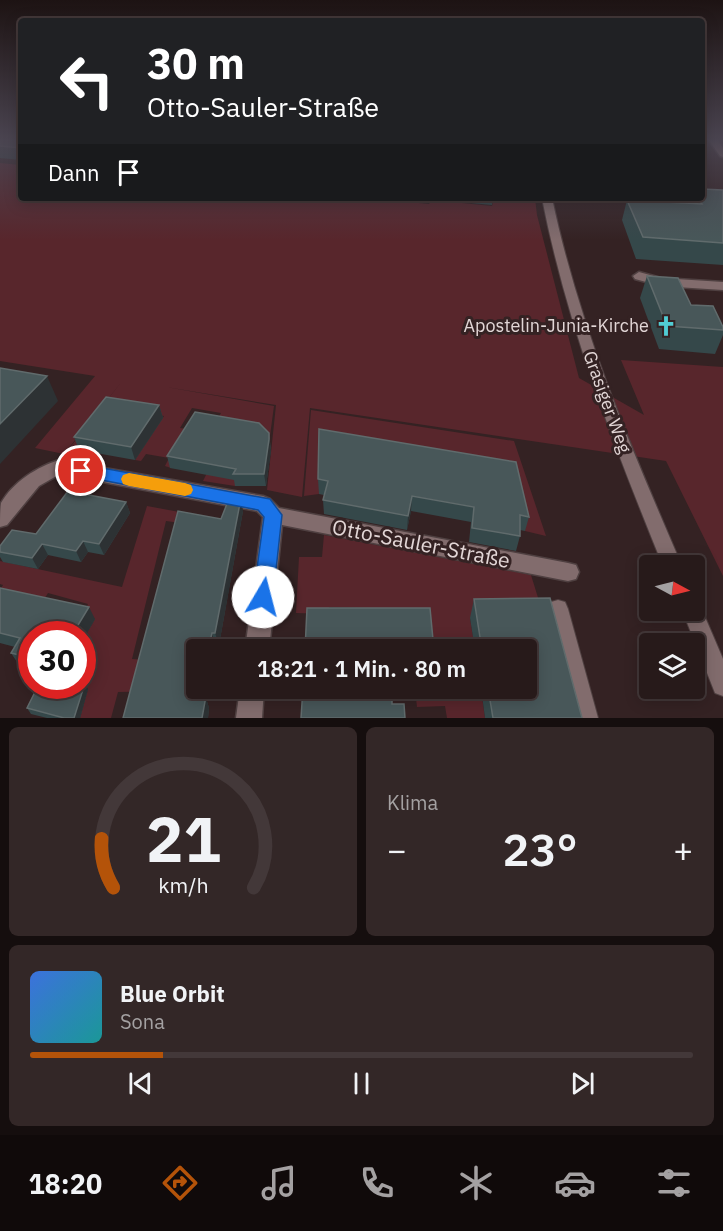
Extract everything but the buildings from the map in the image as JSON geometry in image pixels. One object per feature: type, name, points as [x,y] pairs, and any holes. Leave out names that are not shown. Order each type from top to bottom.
[{"type":"street","points":[[639,276],[661,282],[723,286]]},
{"type":"street","name":"Otto-Sauler-Straße","points":[[0,519],[32,480],[43,472],[59,467],[263,504],[273,515],[568,572]]},
{"type":"street","points":[[258,639],[273,515]]},
{"type":"street","points":[[249,718],[251,699]]},
{"type":"lane","name":"Grasiger Weg","points":[[548,201],[561,273],[608,409],[668,555]]},
{"type":"lane","points":[[558,609],[587,718]]},
{"type":"lane","points":[[697,621],[723,684]]},
{"type":"shaded area","points":[[0,173],[18,173],[18,201],[398,201],[429,204],[431,201],[442,201],[492,206],[493,201],[535,201],[579,378],[644,415],[621,360],[723,367],[723,576],[666,461],[310,408],[302,497],[267,490],[276,405],[166,387],[274,406],[269,443],[243,470],[235,486],[203,481],[207,473],[214,426],[221,413],[192,408],[180,428],[193,430],[171,468],[165,466],[169,458],[146,454],[141,461],[135,460],[164,416],[149,413],[101,454],[96,461],[64,455],[123,380],[64,454],[35,448],[95,376],[0,361]]},
{"type":"shaded area","points":[[311,410],[514,441],[546,536],[525,531],[512,476],[320,444],[319,494],[304,496]]},
{"type":"shaded area","points":[[147,506],[228,521],[181,523],[166,521],[132,659],[147,660],[176,691],[118,692],[111,718],[80,718],[85,699],[96,699],[96,621],[82,616],[88,604],[48,593],[43,601],[0,590],[3,585],[0,584],[0,561],[122,587]]},
{"type":"shaded area","points":[[324,535],[531,575],[544,617],[470,618],[473,639],[415,639],[368,608],[329,607],[328,614],[296,613],[299,557],[322,557]]},
{"type":"shaded area","points":[[416,699],[482,699],[485,718],[447,718],[445,706],[417,707]]},
{"type":"slow traffic","points":[[129,479],[185,490]]},
{"type":"place","name":"Apostelin-Junia-Kirche","points":[[666,326]]},
{"type":"route","points":[[81,471],[263,504],[273,515],[263,597]]}]
